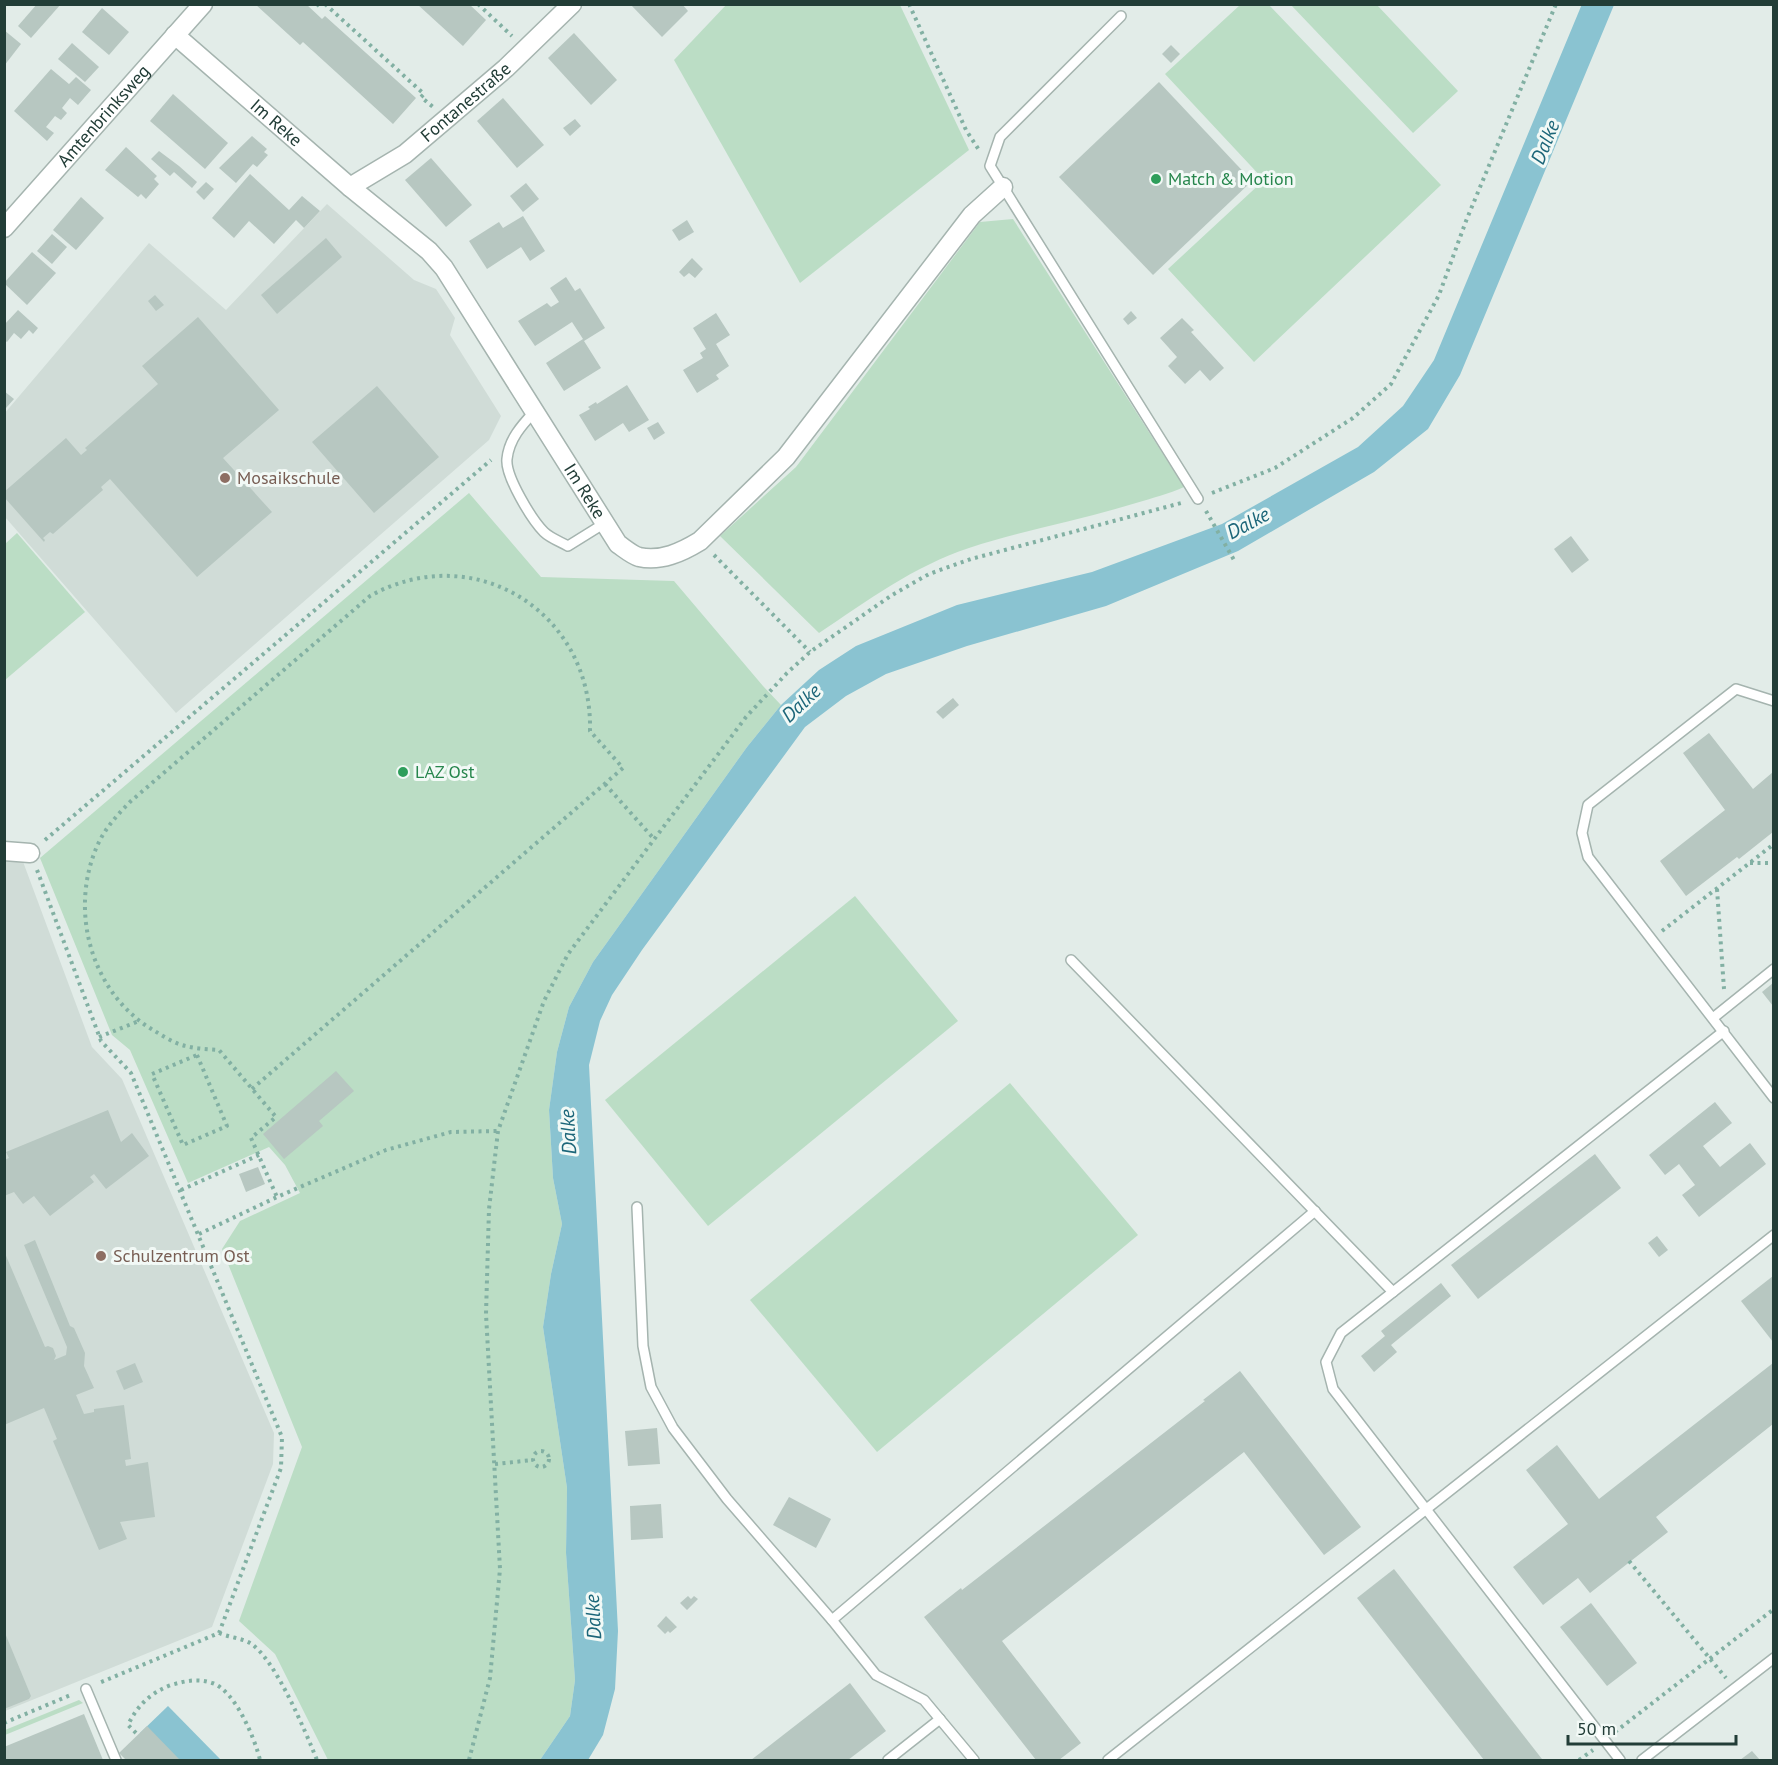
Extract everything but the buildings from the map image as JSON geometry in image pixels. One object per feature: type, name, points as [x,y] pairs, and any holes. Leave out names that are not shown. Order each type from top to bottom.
[{"type":"street","name":"Amtenbrinksweg","points":[[4,228],[203,4]]},
{"type":"street","name":"Fontanestraße","points":[[350,187],[405,154],[526,49],[572,4]]},
{"type":"street","name":"Im Reke","points":[[175,34],[350,187],[429,251],[444,268],[618,544],[638,556],[657,558],[684,552],[699,541],[786,457],[972,215],[1003,187]]},
{"type":"street","points":[[4,851],[30,853]]},
{"type":"lane","points":[[1121,16],[1000,137],[990,166],[1198,499]]},
{"type":"lane","points":[[534,412],[517,430],[507,459],[508,472],[514,488],[545,534],[568,546],[605,523]]},
{"type":"lane","points":[[1773,701],[1736,689],[1588,805],[1582,833],[1588,857],[1724,1031],[1773,1098]]},
{"type":"lane","points":[[1071,960],[1394,1292]]},
{"type":"lane","points":[[1713,1018],[1773,969]]},
{"type":"lane","points":[[1620,1761],[1333,1389],[1326,1362],[1341,1333],[1724,1031]]},
{"type":"lane","points":[[637,1207],[643,1346],[651,1388],[673,1428],[721,1490],[876,1675],[924,1700],[974,1761]]},
{"type":"lane","points":[[832,1620],[1315,1211]]},
{"type":"lane","points":[[1108,1761],[1773,1235]]},
{"type":"lane","points":[[1642,1761],[1773,1658]]},
{"type":"lane","points":[[86,1689],[116,1761]]},
{"type":"lane","points":[[888,1761],[940,1719]]},
{"type":"path","points":[[317,4],[320,7],[324,4],[424,94],[422,97],[446,119]]},
{"type":"path","points":[[478,4],[526,49]]},
{"type":"path","points":[[909,4],[966,130],[990,166]]},
{"type":"path","points":[[469,1761],[490,1678],[500,1569],[486,1314],[489,1209],[498,1131],[544,1000],[568,954],[746,717],[810,652],[892,596],[929,574],[971,559],[1198,499],[1275,468],[1353,418],[1390,384],[1439,295],[1466,221],[1556,4]]},
{"type":"path","points":[[219,1634],[281,1467],[282,1437],[131,1073],[99,1037],[30,853],[491,460],[507,459]]},
{"type":"path","points":[[1207,512],[1234,560]]},
{"type":"path","points":[[699,541],[810,652]]},
{"type":"path","points":[[252,1089],[623,768],[590,731],[591,709],[582,674],[559,632],[533,606],[501,587],[466,576],[428,576],[388,586],[352,609],[131,801],[108,827],[94,853],[84,901],[88,939],[98,967],[111,992],[139,1021],[185,1046],[219,1050],[252,1089],[276,1117],[251,1138],[277,1197]]},
{"type":"path","points":[[605,784],[654,839]]},
{"type":"path","points":[[1652,939],[1773,844]]},
{"type":"path","points":[[1749,863],[1773,863]]},
{"type":"path","points":[[1717,888],[1726,1008]]},
{"type":"path","points":[[99,1037],[139,1021]]},
{"type":"path","points":[[197,1055],[227,1126],[183,1144],[152,1074],[197,1055],[200,1048]]},
{"type":"path","points":[[199,1234],[386,1150],[451,1132],[498,1131]]},
{"type":"path","points":[[181,1190],[259,1155]]},
{"type":"path","points":[[540,1451],[549,1456],[549,1462],[541,1468],[532,1462],[532,1457],[540,1451]]},
{"type":"path","points":[[495,1464],[533,1460]]},
{"type":"path","points":[[1629,1562],[1734,1688]]},
{"type":"path","points":[[1579,1761],[1773,1609]]},
{"type":"path","points":[[4,1723],[219,1634],[251,1644],[270,1665],[299,1717],[318,1761]]},
{"type":"path","points":[[136,1733],[128,1725],[136,1709],[150,1696],[169,1686],[192,1680],[214,1683],[228,1694],[240,1712],[260,1761]]},
{"type":"shaded area","name":"Mosaikschule","points":[[327,204],[414,280],[436,289],[455,318],[450,335],[501,416],[489,440],[176,713],[5,517],[4,414],[149,243],[226,310]]},
{"type":"shaded area","name":"Schulzentrum Ost","points":[[4,857],[22,859],[92,1047],[122,1079],[274,1433],[273,1464],[212,1627],[5,1711]]},
{"type":"green space","points":[[727,4],[900,5],[969,150],[800,283],[674,60]]},
{"type":"green space","points":[[1240,5],[1269,5],[1441,185],[1254,362],[1168,269],[1264,180],[1165,74]]},
{"type":"green space","points":[[1291,5],[1377,5],[1458,91],[1413,133]]},
{"type":"green space","points":[[1013,219],[1184,487],[1115,509],[969,548],[929,564],[891,585],[819,633],[720,536],[796,467],[980,222]]},
{"type":"green space","points":[[469,493],[541,577],[674,581],[781,705],[747,747],[593,962],[569,1007],[557,1052],[549,1110],[553,1178],[562,1224],[543,1327],[567,1488],[566,1553],[575,1680],[570,1716],[540,1760],[328,1760],[275,1654],[239,1621],[302,1447],[222,1249],[240,1221],[300,1193],[285,1165],[269,1147],[188,1183],[130,1050],[112,1035],[40,858]]},
{"type":"green space","points":[[17,533],[85,612],[5,680],[5,544]]},
{"type":"green space","points":[[855,896],[958,1021],[708,1226],[605,1100]]},
{"type":"green space","points":[[1010,1083],[1138,1235],[877,1452],[750,1300]]},
{"type":"green space","points":[[79,1700],[83,1703],[5,1735],[5,1730]]},
{"type":"water","name":"Dalke","points":[[1582,4],[1614,5],[1460,375],[1428,429],[1374,472],[1238,551],[1106,606],[967,646],[886,674],[846,696],[805,727],[642,950],[612,995],[600,1021],[589,1065],[618,1631],[615,1689],[603,1735],[588,1760],[540,1760],[570,1716],[575,1680],[566,1553],[567,1488],[543,1327],[562,1224],[553,1178],[549,1110],[557,1052],[569,1007],[593,962],[747,747],[781,705],[819,670],[856,646],[957,605],[1092,572],[1222,524],[1358,447],[1403,406],[1434,360]]},
{"type":"water","points":[[168,1706],[221,1760],[166,1760],[140,1733]]},
{"type":"place","name":"Match & Motion","points":[[1156,179]]},
{"type":"place","name":"Mosaikschule","points":[[225,478]]},
{"type":"place","name":"LAZ Ost","points":[[403,772]]},
{"type":"place","name":"Schulzentrum Ost","points":[[101,1256]]}]
